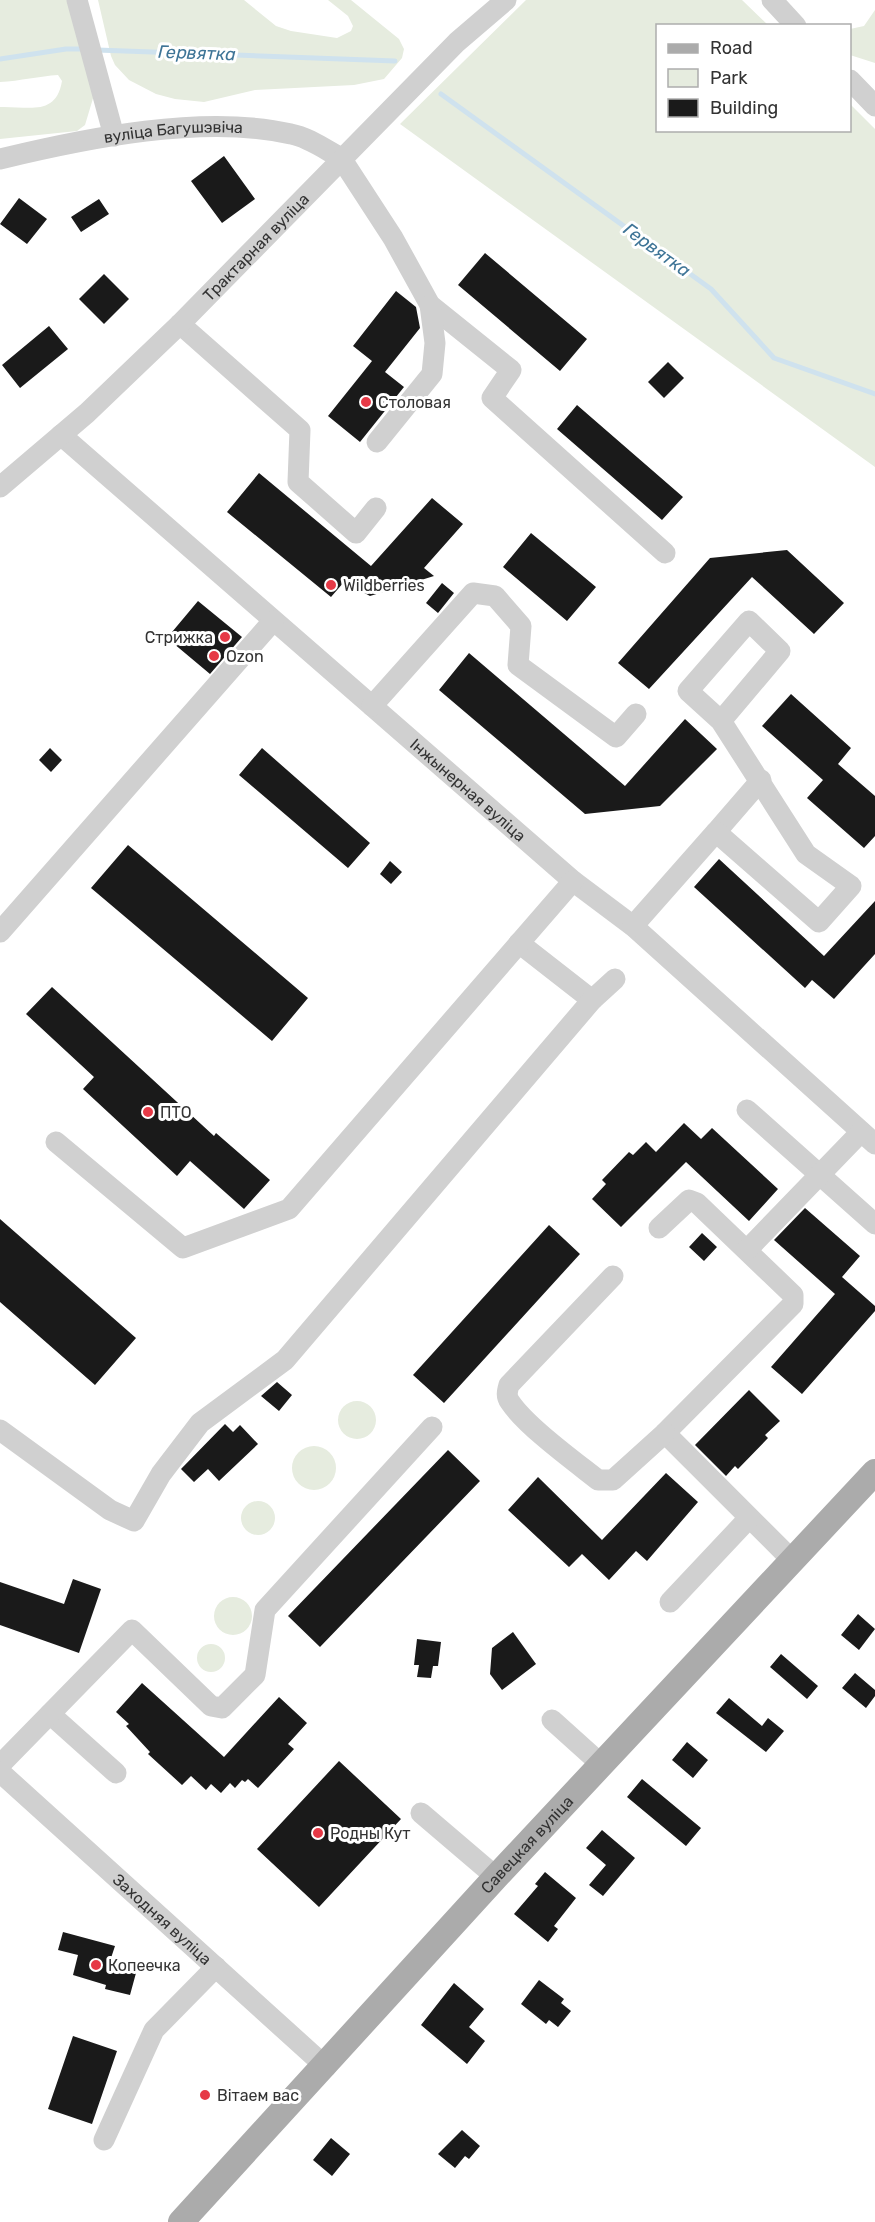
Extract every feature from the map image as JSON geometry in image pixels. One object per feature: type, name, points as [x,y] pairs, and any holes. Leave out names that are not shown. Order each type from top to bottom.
[{"type":"main road","name":"Савецкая вуліца","points":[[182,2222],[326,2067],[496,1878],[875,1472]]},
{"type":"street","name":"Трактарная вуліца","points":[[0,487],[61,435],[180,324],[457,42],[506,0]]},
{"type":"street","points":[[772,0],[794,24]]},
{"type":"street","points":[[79,8],[114,136]]},
{"type":"street","points":[[851,82],[875,106]]},
{"type":"street","name":"вуліца Багушэвіча","points":[[0,159],[114,136],[224,125],[294,134],[341,158]]},
{"type":"street","points":[[341,158],[393,238],[430,305],[435,343],[432,374],[377,442]]},
{"type":"street","points":[[430,305],[511,370],[492,398],[665,553]]},
{"type":"street","points":[[180,324],[300,430],[298,482],[356,533],[376,508]]},
{"type":"street","name":"Інжынерная вуліца","points":[[61,435],[573,881],[633,926],[868,1138]]},
{"type":"street","points":[[372,706],[473,593],[495,596],[521,626],[518,665],[616,737],[636,714]]},
{"type":"street","points":[[0,932],[273,621]]},
{"type":"street","points":[[716,832],[819,922],[851,886],[806,854],[761,780],[721,721],[688,691],[749,621],[780,651],[721,721]]},
{"type":"street","points":[[633,926],[761,780]]},
{"type":"street","points":[[56,1142],[183,1248],[289,1209],[573,881]]},
{"type":"street","points":[[519,944],[591,1000]]},
{"type":"street","points":[[0,1430],[110,1510],[134,1521],[161,1473],[200,1423],[285,1360],[591,1000],[615,979]]},
{"type":"street","points":[[747,1110],[875,1224]]},
{"type":"street","points":[[747,1250],[820,1175],[868,1138]]},
{"type":"street","points":[[613,1276],[508,1384],[507,1394],[511,1403],[549,1440],[598,1480],[605,1482],[613,1480],[665,1433],[793,1304],[793,1295],[697,1203],[690,1200],[683,1203],[660,1228]]},
{"type":"street","points":[[0,1765],[132,1630],[212,1706],[222,1708],[255,1675],[265,1610],[432,1427]]},
{"type":"street","points":[[665,1433],[793,1561]]},
{"type":"street","points":[[670,1602],[749,1518]]},
{"type":"street","points":[[50,1714],[116,1773]]},
{"type":"street","points":[[552,1720],[602,1765]]},
{"type":"street","name":"Заходняя вуліца","points":[[0,1772],[326,2067]]},
{"type":"street","points":[[421,1813],[496,1878]]},
{"type":"street","points":[[104,2140],[154,2030],[216,1967]]},
{"type":"green space","points":[[0,0],[68,0],[94,95],[85,125],[77,131],[0,139],[0,107],[30,108],[47,105],[59,92],[62,81],[58,75],[0,82]]},
{"type":"green space","points":[[98,0],[244,0],[276,26],[291,31],[337,38],[351,31],[353,26],[348,16],[328,0],[351,0],[399,39],[404,49],[402,58],[384,79],[354,85],[255,90],[204,102],[175,99],[156,94],[129,80],[115,65]]},
{"type":"green space","points":[[526,0],[742,0],[767,24],[656,24],[656,132],[851,132],[851,105],[875,129],[875,467],[400,124]]},
{"type":"green space","points":[[875,10],[875,63],[851,55],[851,29],[864,26]]},
{"type":"green space","points":[[357,1401],[371,1406],[376,1420],[371,1434],[357,1439],[343,1434],[338,1420],[343,1406]]},
{"type":"green space","points":[[314,1446],[330,1452],[336,1468],[330,1484],[314,1490],[298,1484],[292,1468],[298,1452]]},
{"type":"green space","points":[[258,1501],[270,1506],[275,1518],[270,1530],[258,1535],[246,1530],[241,1518],[246,1506]]},
{"type":"green space","points":[[233,1597],[240,1598],[246,1603],[251,1609],[251,1623],[246,1629],[240,1634],[233,1635],[226,1634],[220,1629],[215,1623],[214,1616],[215,1609],[220,1603],[226,1598]]},
{"type":"green space","points":[[211,1644],[221,1648],[225,1658],[221,1668],[211,1672],[201,1668],[197,1658],[201,1648]]},
{"type":"building","points":[[224,156],[255,199],[222,223],[191,181]]},
{"type":"building","points":[[19,198],[47,219],[27,244],[0,224]]},
{"type":"building","points":[[99,199],[109,214],[81,232],[71,217]]},
{"type":"building","points":[[485,253],[587,339],[560,371],[458,285]]},
{"type":"building","points":[[104,274],[129,299],[104,324],[79,299]]},
{"type":"building","points":[[396,291],[416,307],[420,328],[385,372],[404,387],[360,442],[328,416],[372,361],[353,346]]},
{"type":"building","points":[[49,326],[68,349],[20,388],[2,365]]},
{"type":"building","points":[[668,362],[684,378],[664,398],[648,382]]},
{"type":"building","points":[[577,405],[683,497],[662,520],[557,429]]},
{"type":"building","points":[[259,473],[371,566],[432,498],[463,524],[424,568],[434,576],[370,596],[344,582],[331,597],[227,512]]},
{"type":"building","points":[[531,533],[596,587],[567,621],[503,567]]},
{"type":"building","points":[[787,550],[844,603],[814,634],[752,577],[649,689],[618,663],[710,558]]},
{"type":"building","points":[[442,583],[454,593],[438,613],[426,603]]},
{"type":"building","points":[[198,601],[242,637],[210,674],[167,638]]},
{"type":"building","points":[[469,653],[625,786],[685,719],[717,749],[660,806],[585,814],[439,690]]},
{"type":"building","points":[[791,694],[851,748],[838,764],[875,796],[875,836],[864,848],[807,798],[823,780],[762,726]]},
{"type":"building","points":[[50,748],[62,760],[51,772],[39,760]]},
{"type":"building","points":[[262,748],[370,843],[348,868],[239,775]]},
{"type":"building","points":[[128,845],[308,998],[272,1041],[91,888]]},
{"type":"building","points":[[719,859],[824,956],[875,901],[875,954],[834,999],[812,980],[805,988],[694,887]]},
{"type":"building","points":[[390,861],[402,872],[391,884],[380,874]]},
{"type":"building","points":[[52,987],[214,1136],[216,1133],[270,1180],[244,1209],[190,1161],[177,1176],[83,1089],[94,1077],[26,1014]]},
{"type":"building","points":[[684,1123],[701,1139],[712,1128],[778,1189],[749,1221],[686,1162],[621,1227],[592,1199],[606,1184],[602,1180],[629,1152],[633,1155],[646,1142],[656,1152]]},
{"type":"building","points":[[805,1208],[860,1256],[842,1277],[875,1306],[875,1311],[802,1394],[771,1367],[835,1294],[774,1240]]},
{"type":"building","points":[[0,1219],[136,1338],[95,1385],[0,1302]]},
{"type":"building","points":[[549,1225],[580,1254],[444,1403],[413,1375]]},
{"type":"building","points":[[702,1233],[717,1247],[704,1261],[689,1247]]},
{"type":"building","points":[[277,1382],[292,1395],[279,1411],[261,1396]]},
{"type":"building","points":[[749,1390],[780,1421],[765,1435],[768,1438],[738,1469],[735,1466],[726,1476],[695,1445]]},
{"type":"building","points":[[225,1424],[233,1432],[240,1425],[258,1444],[219,1481],[208,1469],[194,1482],[181,1469]]},
{"type":"building","points":[[448,1450],[480,1481],[320,1647],[288,1616]]},
{"type":"building","points":[[666,1473],[698,1502],[647,1561],[636,1551],[609,1580],[582,1554],[569,1567],[508,1510],[538,1477],[602,1540]]},
{"type":"building","points":[[73,1579],[101,1589],[79,1653],[0,1625],[0,1582],[64,1604]]},
{"type":"building","points":[[858,1614],[875,1629],[859,1650],[841,1635]]},
{"type":"building","points":[[513,1632],[536,1664],[502,1690],[490,1674],[492,1648]]},
{"type":"building","points":[[417,1639],[441,1642],[438,1666],[433,1666],[431,1678],[417,1677],[419,1665],[414,1665]]},
{"type":"building","points":[[781,1654],[818,1686],[807,1699],[770,1667]]},
{"type":"building","points":[[855,1673],[875,1690],[875,1696],[866,1708],[842,1688]]},
{"type":"building","points":[[142,1683],[224,1757],[279,1697],[307,1723],[288,1744],[294,1749],[258,1788],[248,1779],[245,1782],[242,1780],[235,1788],[230,1783],[221,1793],[211,1784],[206,1790],[191,1776],[182,1785],[148,1754],[150,1752],[126,1726],[129,1724],[116,1712]]},
{"type":"building","points":[[729,1698],[762,1726],[768,1718],[784,1731],[766,1752],[716,1713]]},
{"type":"building","points":[[687,1742],[708,1760],[693,1778],[672,1760]]},
{"type":"building","points":[[339,1761],[401,1819],[319,1907],[257,1849]]},
{"type":"building","points":[[642,1779],[701,1828],[686,1846],[627,1797]]},
{"type":"building","points":[[602,1830],[635,1858],[603,1896],[589,1885],[606,1865],[586,1848]]},
{"type":"building","points":[[545,1872],[576,1898],[554,1926],[558,1929],[548,1942],[514,1914],[538,1886],[535,1884]]},
{"type":"building","name":"Копеечка","points":[[63,1932],[115,1946],[111,1958],[122,1969],[136,1973],[130,1995],[105,1989],[106,1985],[73,1975],[78,1955],[58,1950]]},
{"type":"building","points":[[539,1980],[564,1999],[561,2003],[571,2011],[558,2027],[549,2020],[546,2024],[521,2004]]},
{"type":"building","points":[[454,1983],[484,2009],[469,2027],[485,2041],[467,2064],[421,2025]]},
{"type":"building","points":[[73,2036],[117,2051],[92,2124],[48,2109]]},
{"type":"building","points":[[462,2130],[480,2146],[469,2159],[465,2156],[455,2168],[438,2154]]},
{"type":"building","points":[[331,2138],[350,2154],[332,2176],[313,2160]]},
{"type":"waterway","name":"Гервятка","points":[[0,59],[66,49],[84,49]]},
{"type":"waterway","name":"Гервятка","points":[[97,50],[395,61]]},
{"type":"waterway","name":"Гервятка","points":[[441,94],[711,289],[774,358],[875,394]]},
{"type":"place","name":"Столовая","points":[[366,402]]},
{"type":"place","name":"Wildberries","points":[[331,585]]},
{"type":"place","name":"Стрижка","points":[[225,637]]},
{"type":"place","name":"Ozon","points":[[214,656]]},
{"type":"place","name":"ПТО","points":[[148,1112]]},
{"type":"place","name":"Родны Кут","points":[[318,1833]]},
{"type":"place","name":"Копеечка","points":[[96,1965]]},
{"type":"place","name":"Вітаем вас","points":[[205,2095]]}]
